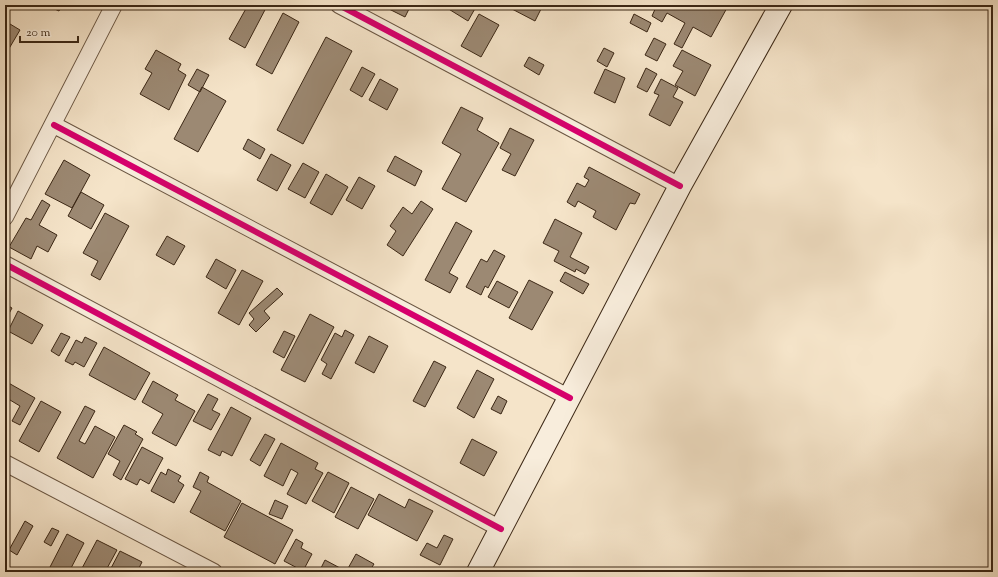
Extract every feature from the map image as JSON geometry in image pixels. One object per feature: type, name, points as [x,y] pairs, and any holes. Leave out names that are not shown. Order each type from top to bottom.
[{"type":"main road","points":[[478,572],[680,186],[781,5]]},
{"type":"street","points":[[5,217],[54,125],[114,5]]},
{"type":"street","points":[[340,5],[680,186]]},
{"type":"street","points":[[54,125],[570,398]]},
{"type":"street","points":[[5,264],[501,529]]},
{"type":"street","points":[[5,463],[214,572]]},
{"type":"building","points":[[46,5],[62,5],[59,11]]},
{"type":"building","points":[[203,5],[213,5],[211,9]]},
{"type":"building","points":[[248,5],[267,6],[245,48],[229,39]]},
{"type":"building","points":[[389,5],[411,5],[405,17],[387,8]]},
{"type":"building","points":[[448,5],[477,5],[468,21],[447,8]]},
{"type":"building","points":[[515,5],[543,5],[535,21],[512,9]]},
{"type":"building","points":[[652,5],[728,6],[711,37],[693,27],[682,48],[674,44],[685,23],[667,13],[662,22],[652,16],[656,7]]},
{"type":"building","points":[[283,13],[299,22],[272,74],[256,65]]},
{"type":"building","points":[[479,14],[499,25],[481,57],[461,46]]},
{"type":"building","points":[[634,14],[651,23],[647,32],[630,23]]},
{"type":"building","points":[[5,21],[20,30],[7,52],[5,51]]},
{"type":"building","points":[[326,37],[352,51],[303,144],[277,130]]},
{"type":"building","points":[[654,38],[666,44],[657,61],[645,55]]},
{"type":"building","points":[[604,48],[614,53],[607,67],[597,61]]},
{"type":"building","points":[[156,50],[181,64],[178,70],[186,75],[169,110],[140,94],[152,73],[145,69]]},
{"type":"building","points":[[682,50],[711,65],[695,96],[675,85],[683,71],[673,66]]},
{"type":"building","points":[[529,57],[544,65],[539,75],[524,66]]},
{"type":"building","points":[[362,67],[375,74],[362,97],[350,90]]},
{"type":"building","points":[[646,68],[657,74],[647,92],[637,87]]},
{"type":"building","points":[[197,69],[209,75],[200,92],[188,85]]},
{"type":"building","points":[[605,69],[625,78],[615,103],[594,93]]},
{"type":"building","points":[[380,79],[398,89],[387,110],[369,100]]},
{"type":"building","points":[[661,79],[678,88],[673,97],[683,102],[670,126],[649,115],[659,95],[654,93]]},
{"type":"building","points":[[202,87],[226,101],[198,152],[174,139]]},
{"type":"building","points":[[461,107],[483,118],[477,130],[499,143],[466,202],[442,189],[461,154],[442,143]]},
{"type":"building","points":[[510,128],[534,140],[515,176],[502,170],[511,154],[500,148]]},
{"type":"building","points":[[248,139],[265,149],[260,159],[243,149]]},
{"type":"building","points":[[271,154],[291,165],[277,191],[257,180]]},
{"type":"building","points":[[395,156],[422,171],[415,186],[387,171]]},
{"type":"building","points":[[64,160],[90,175],[72,208],[45,194]]},
{"type":"building","points":[[303,163],[319,172],[305,198],[288,189]]},
{"type":"building","points":[[589,167],[640,194],[635,204],[630,203],[616,230],[593,217],[596,211],[578,201],[575,207],[567,202],[577,183],[585,187],[589,180],[584,177]]},
{"type":"building","points":[[326,174],[348,187],[332,215],[310,203]]},
{"type":"building","points":[[359,177],[375,186],[362,209],[346,200]]},
{"type":"building","points":[[81,192],[104,205],[91,229],[68,216]]},
{"type":"building","points":[[42,200],[50,205],[39,225],[57,235],[48,252],[37,246],[31,259],[9,247],[26,218],[31,220]]},
{"type":"building","points":[[421,201],[433,209],[403,256],[387,245],[396,231],[390,226],[403,207],[412,214]]},
{"type":"building","points":[[105,213],[129,226],[100,280],[91,275],[98,261],[83,253]]},
{"type":"building","points":[[555,219],[582,233],[570,257],[589,267],[585,274],[576,269],[575,272],[554,261],[559,251],[543,243]]},
{"type":"building","points":[[456,222],[472,231],[449,273],[458,278],[450,293],[425,280]]},
{"type":"building","points":[[167,236],[185,246],[174,265],[156,255]]},
{"type":"building","points":[[494,250],[505,256],[488,288],[485,286],[481,295],[466,287],[481,259],[487,262]]},
{"type":"building","points":[[216,259],[236,270],[226,289],[206,277]]},
{"type":"building","points":[[242,270],[263,281],[239,325],[218,313]]},
{"type":"building","points":[[565,272],[589,284],[583,294],[560,281]]},
{"type":"building","points":[[529,280],[553,292],[532,330],[509,318]]},
{"type":"building","points":[[497,281],[518,292],[509,308],[488,297]]},
{"type":"building","points":[[277,288],[283,294],[264,311],[270,318],[256,332],[249,325],[254,319],[249,313]]},
{"type":"building","points":[[5,304],[12,308],[5,321]]},
{"type":"building","points":[[18,311],[43,325],[32,344],[8,331]]},
{"type":"building","points":[[310,314],[334,327],[305,382],[281,370]]},
{"type":"building","points":[[345,330],[354,335],[331,379],[322,374],[327,364],[321,360],[335,333],[342,337]]},
{"type":"building","points":[[284,331],[295,336],[284,358],[273,352]]},
{"type":"building","points":[[61,333],[70,337],[59,356],[51,351]]},
{"type":"building","points":[[369,336],[388,346],[374,373],[355,363]]},
{"type":"building","points":[[85,337],[97,343],[84,367],[75,362],[73,365],[65,361],[76,340],[82,343]]},
{"type":"building","points":[[104,347],[150,373],[135,400],[89,375]]},
{"type":"building","points":[[434,361],[446,367],[425,407],[413,401]]},
{"type":"building","points":[[477,370],[494,379],[474,418],[457,408]]},
{"type":"building","points":[[5,381],[35,398],[20,425],[12,421],[20,406],[5,397]]},
{"type":"building","points":[[153,381],[178,395],[175,400],[195,411],[176,446],[152,433],[163,414],[142,402]]},
{"type":"building","points":[[208,394],[218,399],[212,410],[220,414],[211,430],[193,421]]},
{"type":"building","points":[[498,396],[507,401],[501,414],[491,409]]},
{"type":"building","points":[[41,401],[61,412],[39,452],[19,441]]},
{"type":"building","points":[[85,406],[95,411],[79,441],[85,444],[95,426],[115,437],[93,478],[57,458]]},
{"type":"building","points":[[231,407],[251,418],[232,456],[222,451],[220,456],[208,450]]},
{"type":"building","points":[[124,425],[137,432],[135,434],[143,439],[121,480],[113,475],[120,461],[108,454]]},
{"type":"building","points":[[265,434],[275,439],[260,466],[250,460]]},
{"type":"building","points":[[472,439],[497,452],[484,476],[460,463]]},
{"type":"building","points":[[281,443],[318,463],[315,469],[323,473],[306,504],[287,494],[298,473],[291,469],[283,486],[264,476]]},
{"type":"building","points":[[142,447],[163,458],[149,484],[140,479],[137,485],[125,479]]},
{"type":"building","points":[[168,469],[181,476],[178,481],[184,485],[174,503],[151,491],[161,472],[166,475]]},
{"type":"building","points":[[200,472],[209,477],[207,482],[241,501],[225,531],[190,512],[201,491],[193,487]]},
{"type":"building","points":[[328,472],[349,483],[334,513],[312,501]]},
{"type":"building","points":[[351,487],[374,499],[358,529],[335,517]]},
{"type":"building","points":[[379,494],[405,508],[409,499],[433,511],[417,541],[368,515]]},
{"type":"building","points":[[275,500],[288,506],[282,519],[269,514]]},
{"type":"building","points":[[242,503],[293,530],[275,564],[224,537]]},
{"type":"building","points":[[25,521],[33,526],[17,555],[9,550]]},
{"type":"building","points":[[52,528],[59,531],[51,546],[44,542]]},
{"type":"building","points":[[67,534],[84,543],[69,572],[55,572],[49,569]]},
{"type":"building","points":[[444,535],[453,539],[440,565],[420,555],[427,543],[437,548]]},
{"type":"building","points":[[296,539],[303,543],[301,548],[312,554],[303,571],[284,561]]},
{"type":"building","points":[[97,540],[117,550],[105,572],[80,572]]},
{"type":"building","points":[[120,551],[142,562],[137,572],[109,572]]},
{"type":"building","points":[[356,554],[374,564],[369,572],[346,572]]},
{"type":"building","points":[[325,560],[340,568],[337,572],[319,572]]},
{"type":"cycle path","points":[[339,5],[680,186]]},
{"type":"cycle path","points":[[54,125],[570,398]]},
{"type":"cycle path","points":[[5,264],[501,529]]}]
